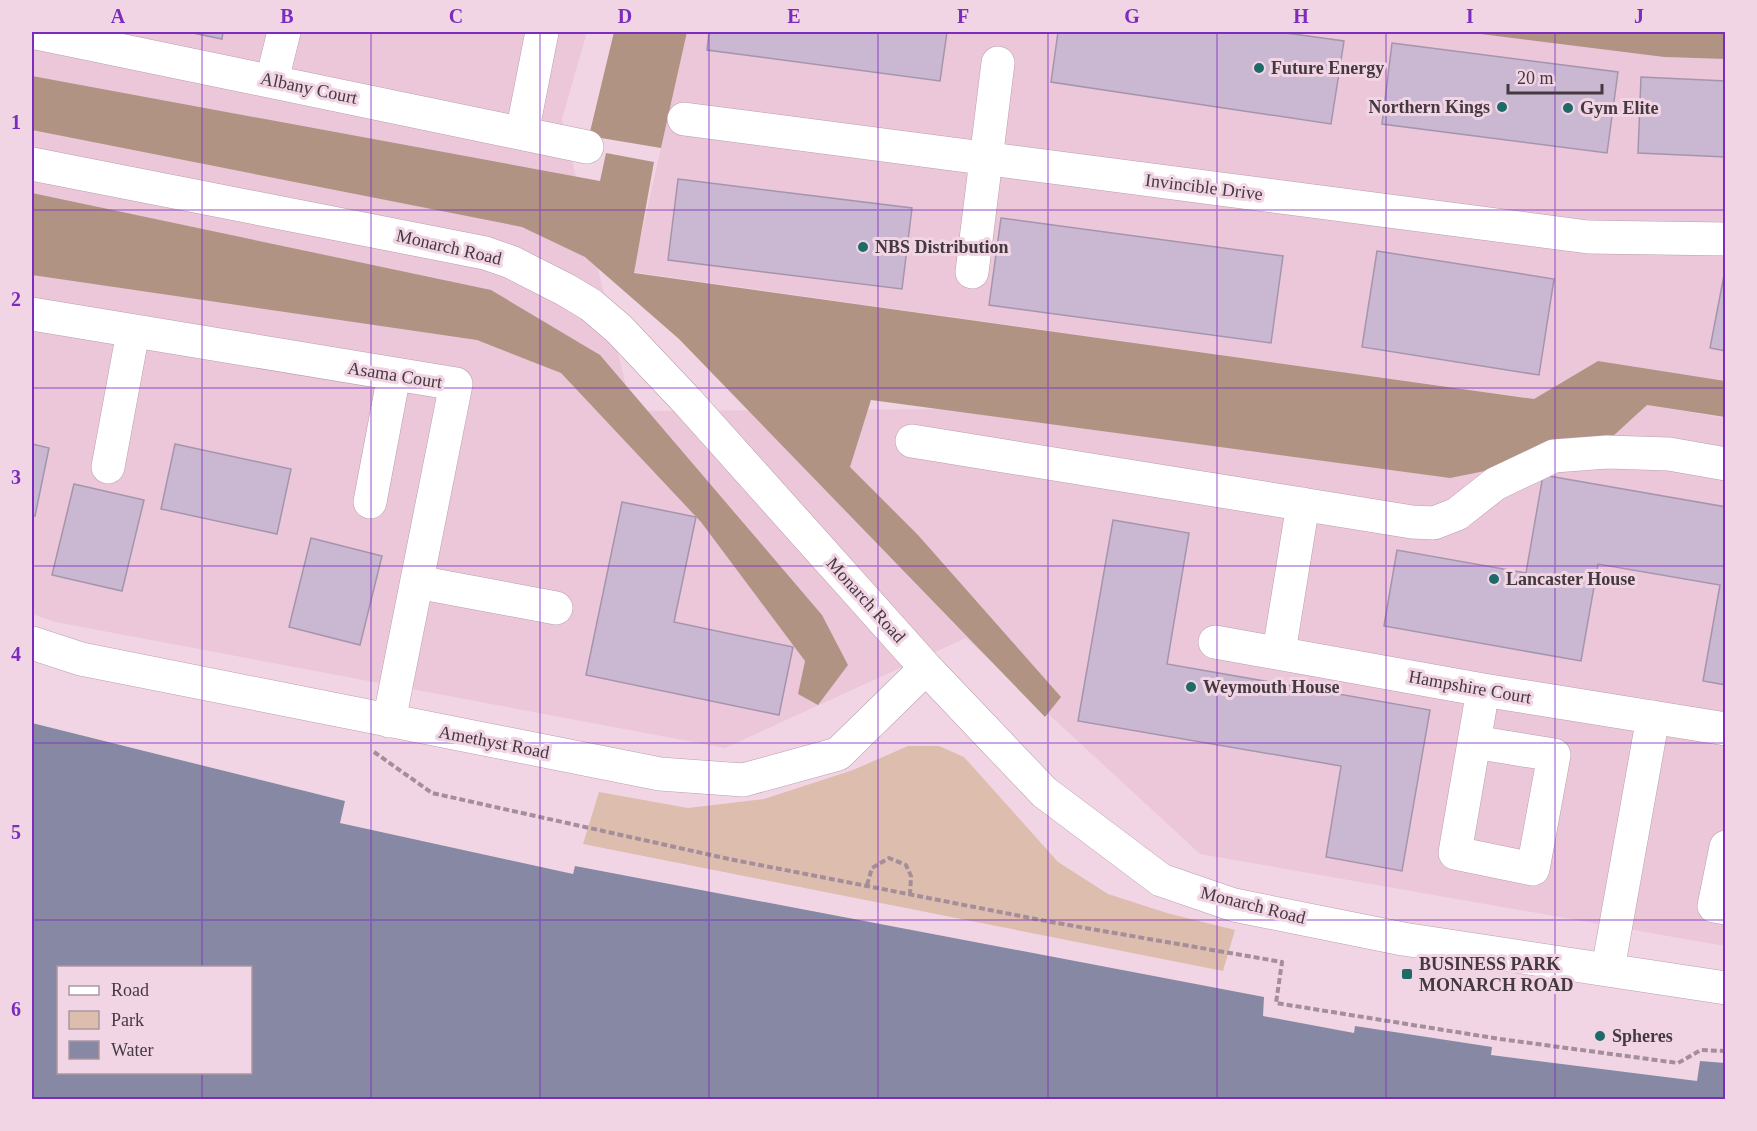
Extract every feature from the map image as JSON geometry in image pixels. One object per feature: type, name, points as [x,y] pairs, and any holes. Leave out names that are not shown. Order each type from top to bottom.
[{"type":"street","name":"Albany Court","points":[[32,32],[587,147]]},
{"type":"street","points":[[272,81],[284,32]]},
{"type":"street","points":[[522,133],[542,32]]},
{"type":"street","points":[[972,272],[998,63]]},
{"type":"street","name":"Invincible Drive","points":[[684,119],[1588,237],[1725,239]]},
{"type":"street","name":"Monarch Road","points":[[32,164],[458,246],[511,262],[591,305],[619,329],[688,402],[926,668],[1044,792],[1161,880],[1234,905],[1403,939],[1725,988]]},
{"type":"street","name":"Asama Court","points":[[32,314],[456,384],[389,722]]},
{"type":"street","points":[[108,467],[133,332]]},
{"type":"street","points":[[370,502],[394,375]]},
{"type":"street","points":[[912,441],[1412,522],[1434,523],[1457,514],[1496,484],[1554,456],[1607,452],[1669,454],[1725,464]]},
{"type":"street","points":[[1279,652],[1303,504]]},
{"type":"street","points":[[417,582],[556,608]]},
{"type":"street","name":"Hampshire Court","points":[[1215,642],[1483,690],[1725,729]]},
{"type":"street","name":"Amethyst Road","points":[[32,643],[81,659],[389,722],[660,774],[743,780],[838,754],[926,668]]},
{"type":"street","points":[[1474,742],[1483,690]]},
{"type":"street","points":[[1608,969],[1653,717]]},
{"type":"street","points":[[1725,847],[1714,906],[1725,908]]},
{"type":"path","points":[[368,747],[432,794],[729,859],[1051,922],[1282,962],[1275,1003],[1500,1040],[1678,1063],[1701,1050],[1725,1052]]},
{"type":"path","points":[[867,885],[872,868],[889,858],[906,865],[911,876],[910,894]]},
{"type":"shaded area","points":[[32,32],[587,32],[562,119],[632,411],[1647,405],[1725,418],[1725,946],[1200,854],[966,638],[725,748],[55,622],[32,614]]},
{"type":"shaded area","points":[[614,32],[687,32],[661,148],[589,136]]},
{"type":"shaded area","points":[[687,32],[1465,32],[1664,57],[1725,59],[1725,382],[1598,361],[1534,399],[633,272]]},
{"type":"shaded area","points":[[1465,32],[1725,32],[1725,59],[1664,57]]},
{"type":"shaded area","points":[[32,76],[600,181],[606,153],[654,162],[634,273],[1534,399],[1598,361],[1725,381],[1725,417],[1647,405],[1612,437],[1525,463],[1450,478],[871,400],[850,467],[918,535],[1061,697],[1045,717],[679,339],[585,257],[522,227],[32,130]]},
{"type":"shaded area","points":[[32,193],[491,290],[600,355],[822,615],[848,665],[818,705],[798,694],[805,661],[701,522],[561,373],[477,340],[32,275]]},
{"type":"green space","points":[[908,746],[939,746],[964,757],[1058,862],[1108,894],[1167,913],[1235,930],[1223,971],[583,844],[599,792],[688,808],[764,799],[853,770]]},
{"type":"water","points":[[32,723],[345,801],[340,823],[573,874],[575,866],[1264,997],[1263,1016],[1354,1033],[1355,1026],[1492,1047],[1491,1055],[1697,1081],[1700,1061],[1725,1063],[1725,1099],[32,1099]]},
{"type":"building","points":[[188,32],[223,32],[222,39]]},
{"type":"building","points":[[709,32],[947,32],[940,81],[707,50]]},
{"type":"building","points":[[1058,32],[1279,32],[1344,41],[1331,124],[1051,82]]},
{"type":"building","points":[[1392,43],[1618,72],[1607,153],[1382,124]]},
{"type":"building","points":[[1641,77],[1726,81],[1726,157],[1638,153]]},
{"type":"building","points":[[678,179],[912,208],[902,289],[668,260]]},
{"type":"building","points":[[1001,218],[1283,256],[1271,343],[989,305]]},
{"type":"building","points":[[1377,251],[1554,279],[1539,375],[1362,347]]},
{"type":"building","points":[[1726,271],[1726,351],[1710,348]]},
{"type":"building","points":[[32,444],[49,448],[35,516],[32,515]]},
{"type":"building","points":[[175,444],[291,469],[277,534],[161,509]]},
{"type":"building","name":"Lancaster House","points":[[1543,475],[1726,507],[1726,685],[1703,681],[1720,585],[1598,564],[1581,661],[1384,626],[1397,550],[1526,573]]},
{"type":"building","points":[[74,484],[144,500],[122,591],[52,575]]},
{"type":"building","points":[[622,502],[696,517],[674,622],[793,647],[779,715],[586,675]]},
{"type":"building","name":"Weymouth House","points":[[1113,520],[1189,533],[1167,664],[1430,710],[1402,871],[1326,857],[1341,766],[1078,721]]},
{"type":"building","points":[[311,538],[382,556],[360,645],[289,627]]},
{"type":"place","name":"Future Energy","points":[[1259,68]]},
{"type":"place","name":"Northern Kings","points":[[1502,107]]},
{"type":"place","name":"Gym Elite","points":[[1568,108]]},
{"type":"place","name":"NBS Distribution","points":[[863,247]]},
{"type":"place","name":"Lancaster House","points":[[1494,579]]},
{"type":"place","name":"Weymouth House","points":[[1191,687]]},
{"type":"place","name":"BUSINESS PARK MONARCH ROAD","points":[[1407,974]]},
{"type":"place","name":"Spheres","points":[[1600,1036]]}]
